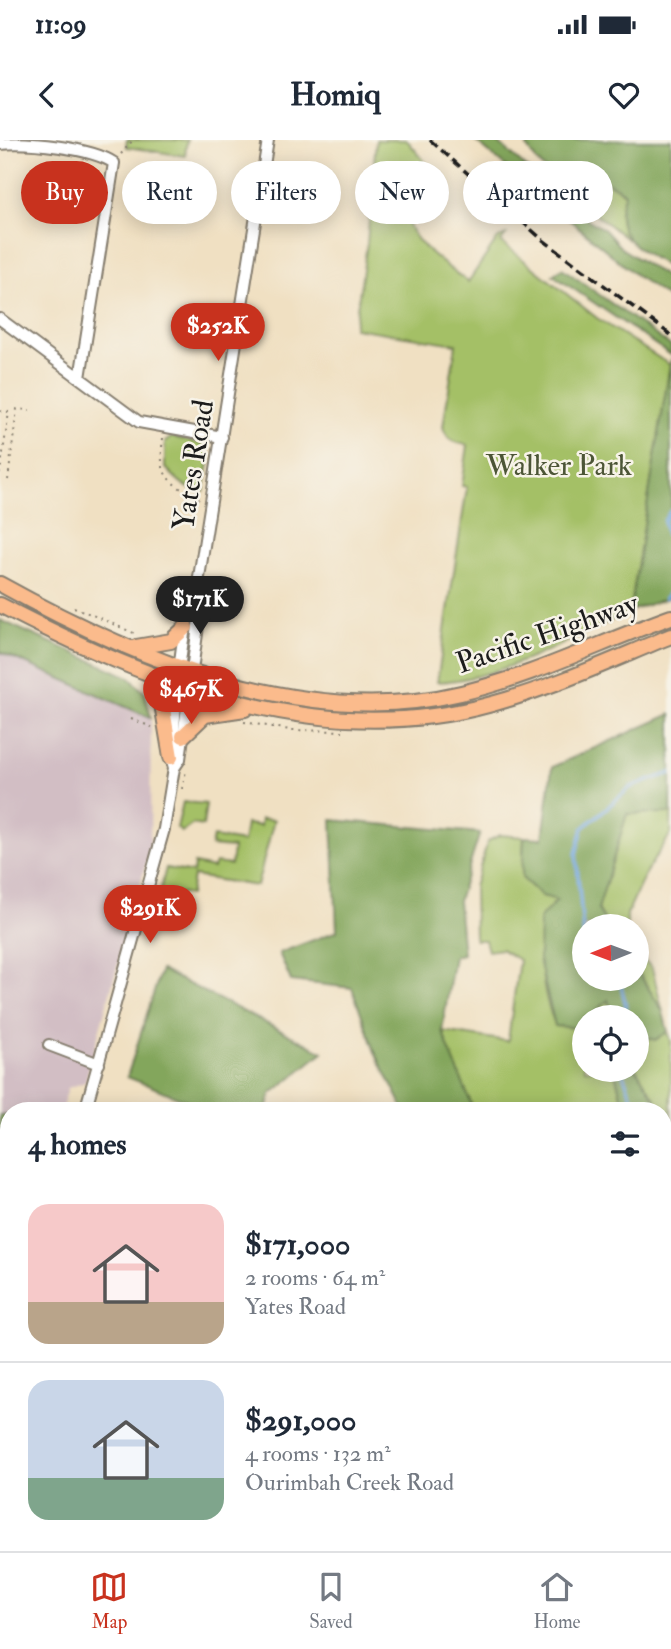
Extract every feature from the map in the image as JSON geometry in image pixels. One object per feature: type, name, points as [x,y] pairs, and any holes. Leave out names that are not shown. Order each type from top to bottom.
[{"type":"main road","name":"Pacific Highway","points":[[0,584],[37,605],[187,669],[288,696],[348,703],[389,702],[458,694],[518,677],[671,617]]},
{"type":"main road","name":"Pacific Highway","points":[[0,605],[63,638],[185,688],[257,708],[304,717],[357,721],[421,719],[492,705],[569,678],[671,636]]},
{"type":"main road","points":[[131,647],[171,641],[186,627]]},
{"type":"main road","points":[[150,675],[159,685],[172,763]]},
{"type":"main road","points":[[183,736],[205,715],[257,708]]},
{"type":"street","name":"Yates Road","points":[[187,669],[186,627],[190,603],[197,590],[212,505],[268,140]]},
{"type":"street","points":[[0,144],[18,142],[69,151],[114,163],[80,378]]},
{"type":"street","points":[[0,319],[139,422],[222,437]]},
{"type":"street","name":"Yates Road","points":[[187,669],[201,604],[197,590]]},
{"type":"street","points":[[172,763],[180,759],[187,669]]},
{"type":"street","points":[[88,1102],[146,880],[164,829],[185,688]]},
{"type":"street","points":[[49,1045],[99,1064]]},
{"type":"path","points":[[114,163],[133,140]]},
{"type":"path","points":[[8,481],[18,408],[30,410]]},
{"type":"path","points":[[0,411],[9,412],[0,473]]},
{"type":"path","points":[[164,426],[160,462],[170,484],[212,505]]},
{"type":"path","points":[[210,607],[213,582]]},
{"type":"path","points":[[72,606],[145,637]]},
{"type":"path","points":[[131,719],[146,727],[157,726]]},
{"type":"shaded area","points":[[0,652],[151,718],[150,849],[85,1082],[68,1088],[64,1102],[0,1102]]},
{"type":"green space","points":[[127,140],[187,140],[185,156],[126,147]]},
{"type":"green space","name":"Walker Park","points":[[376,140],[407,140],[424,161],[374,161]]},
{"type":"green space","points":[[474,140],[495,140],[519,161],[499,161]]},
{"type":"green space","points":[[529,140],[671,140],[671,269],[637,247],[623,231],[620,220],[625,193],[613,186],[613,161],[536,161],[527,147]]},
{"type":"green space","points":[[613,186],[625,193],[620,217],[628,240],[608,224],[613,224]]},
{"type":"green space","name":"Walker Park","points":[[369,224],[409,224],[429,252],[468,282],[498,238],[506,235],[501,242],[597,318],[670,365],[630,611],[510,666],[485,674],[437,682],[467,487],[462,486],[468,445],[452,440],[443,427],[456,344],[354,328]]},
{"type":"green space","points":[[575,224],[595,224],[605,230],[621,248],[671,280],[671,300],[638,277]]},
{"type":"green space","points":[[562,268],[671,346],[671,355],[553,275]]},
{"type":"green space","points":[[671,359],[671,597],[630,611]]},
{"type":"green space","points":[[172,437],[206,445],[210,458],[204,492],[187,487],[165,467],[165,442]]},
{"type":"green space","points":[[0,620],[129,677],[145,693],[151,718],[0,652]]},
{"type":"green space","points":[[671,714],[671,813],[627,814],[598,909],[601,914],[572,914],[572,991],[649,989],[663,1012],[668,1032],[655,1040],[649,1038],[649,1005],[609,1005],[608,1000],[603,1005],[572,1005],[572,1028],[555,1026],[539,960],[540,918],[557,900],[542,896],[522,878],[524,837],[543,838],[552,767]]},
{"type":"green space","points":[[183,802],[206,804],[203,826],[193,824],[182,832],[177,828]]},
{"type":"green space","points":[[627,813],[671,813],[671,834],[646,872],[627,914],[601,914],[598,909]]},
{"type":"green space","points":[[261,819],[274,820],[257,886],[193,876],[190,895],[160,891],[166,868],[193,873],[194,864],[213,868],[215,863],[231,865],[233,848],[211,846],[213,837],[243,842],[246,824],[260,826]]},
{"type":"green space","points":[[332,820],[480,833],[458,901],[463,954],[454,956],[442,1031],[470,1102],[400,1102],[375,1052],[352,988],[291,981],[279,953],[337,931]]},
{"type":"green space","points":[[500,835],[524,837],[522,878],[558,900],[540,918],[541,959],[544,987],[556,1026],[572,1028],[572,1082],[617,1082],[623,1102],[470,1102],[442,1031],[508,1041],[519,960],[501,949],[488,951],[485,940],[475,940],[474,887],[488,841]]},
{"type":"green space","points":[[649,965],[652,968],[663,1012],[649,989]]},
{"type":"green space","points":[[161,970],[323,1052],[271,1094],[269,1102],[190,1102],[127,1077]]},
{"type":"green space","points":[[668,1032],[671,1041],[671,1102],[657,1102],[644,1082],[649,1082],[649,1038],[655,1040]]},
{"type":"green space","points":[[617,1082],[644,1082],[657,1102],[623,1102]]},
{"type":"waterway","points":[[671,510],[664,521],[666,534],[671,539]]},
{"type":"waterway","points":[[665,598],[671,591]]},
{"type":"waterway","points":[[582,914],[576,854],[583,828],[631,787],[671,773]]},
{"type":"waterway","points":[[622,991],[626,1005]]},
{"type":"waterway","points":[[626,1082],[634,1102]]},
{"type":"waterway","points":[[0,1470],[0,1482]]},
{"type":"railway","points":[[430,140],[543,240],[671,335]]}]
